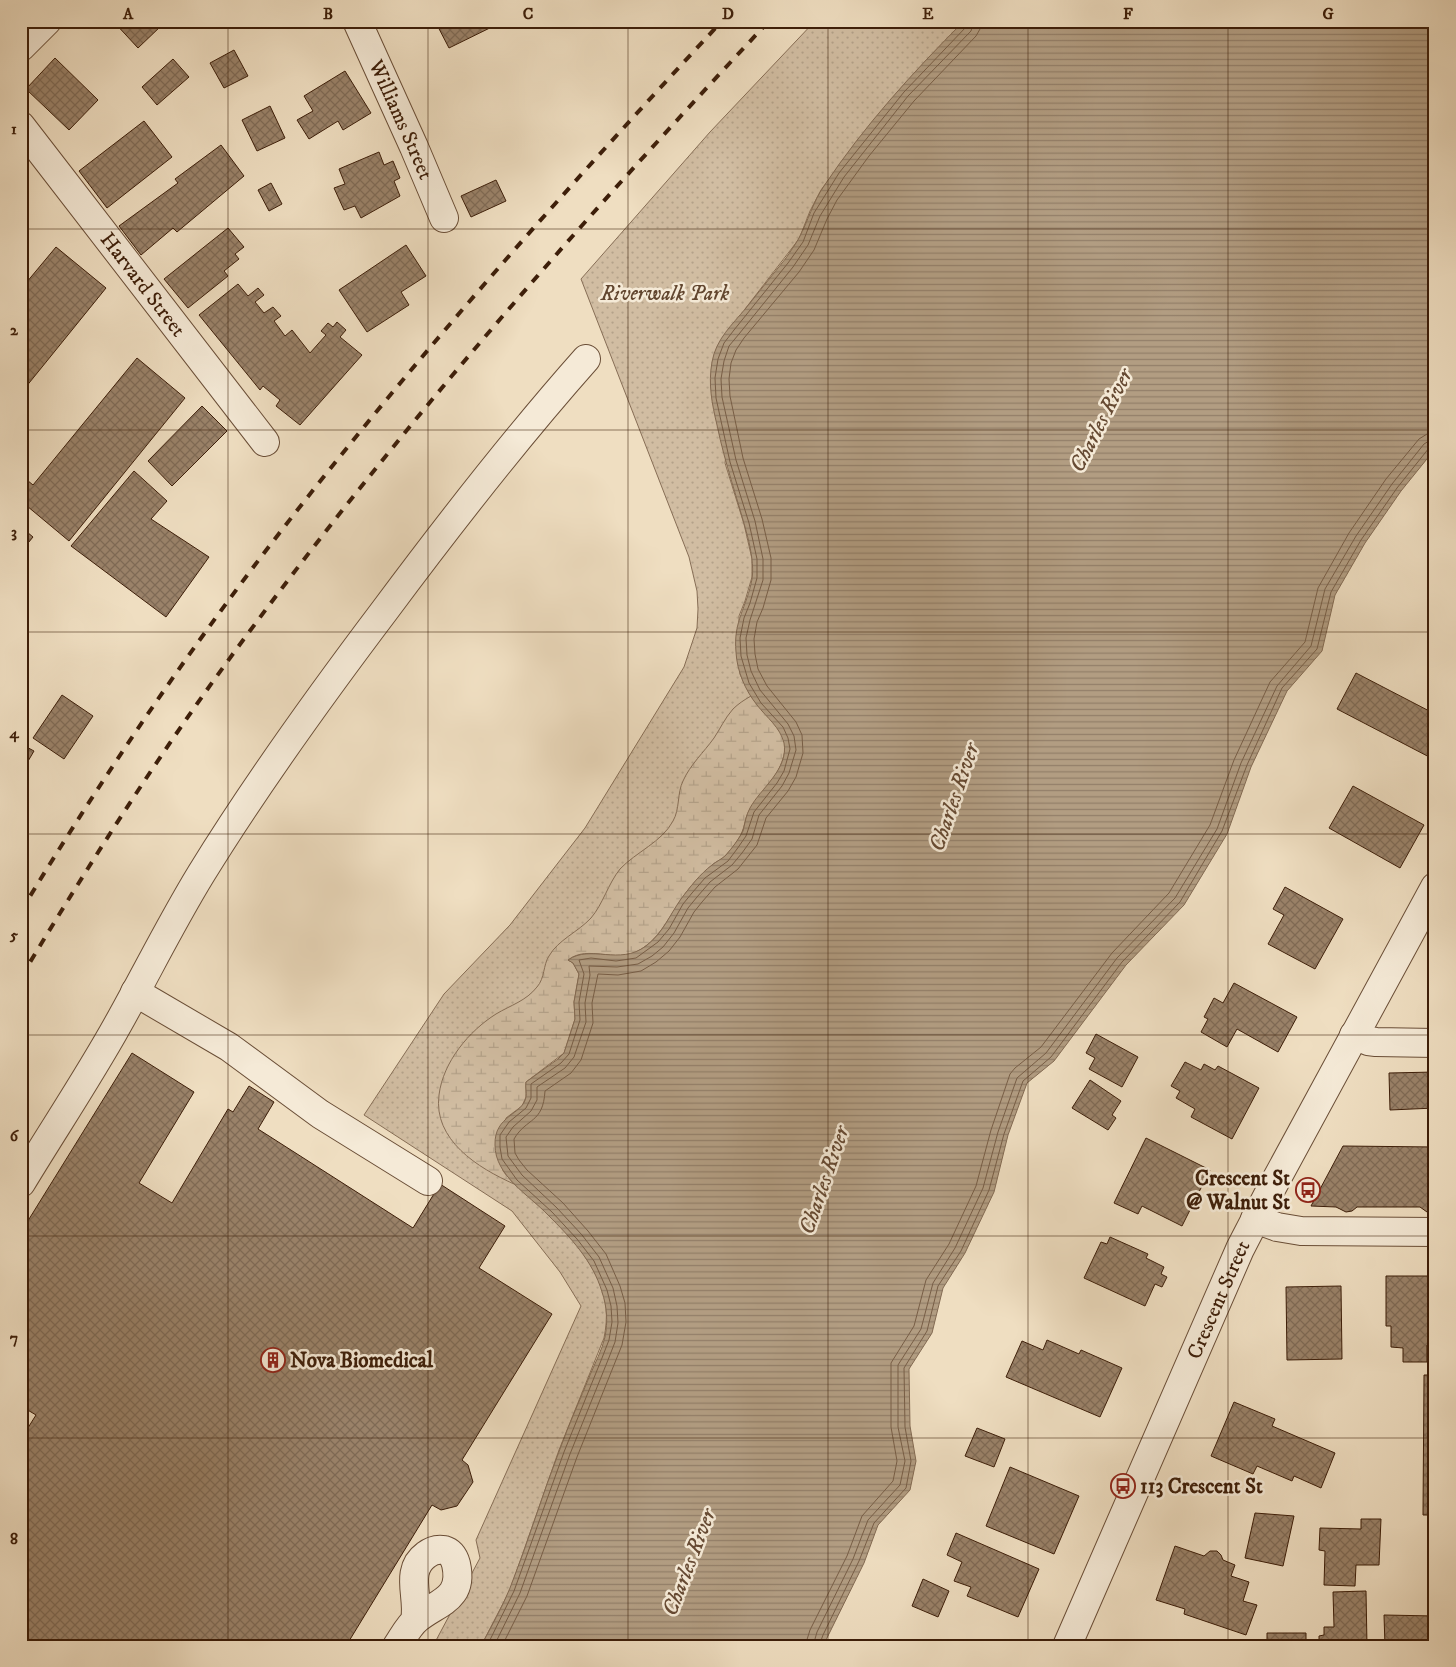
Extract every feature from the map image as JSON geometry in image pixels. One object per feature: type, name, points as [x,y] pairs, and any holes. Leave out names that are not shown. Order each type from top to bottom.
[{"type":"street","points":[[21,47],[46,21]]},
{"type":"street","name":"Williams Street","points":[[357,21],[444,218]]},
{"type":"street","name":"Harvard Street","points":[[21,126],[265,442]]},
{"type":"street","points":[[21,1183],[117,1025],[173,922],[203,872],[315,705],[416,568],[546,405],[586,359]]},
{"type":"street","name":"Crescent Street","points":[[1067,1646],[1240,1249],[1435,888]]},
{"type":"street","points":[[135,992],[236,1052],[320,1114],[428,1182]]},
{"type":"street","points":[[1354,1035],[1376,1042],[1435,1043]]},
{"type":"street","points":[[1255,1219],[1277,1227],[1301,1231],[1435,1232]]},
{"type":"street","points":[[397,1646],[416,1620]]},
{"type":"green space","name":"Riverwalk Park","points":[[815,21],[964,21],[900,89],[855,144],[821,190],[799,239],[745,309],[725,463],[744,524],[752,559],[752,577],[739,616],[740,674],[758,706],[749,810],[742,834],[532,1077],[514,1184],[557,1223],[584,1255],[602,1290],[606,1308],[605,1334],[559,1450],[510,1590],[481,1646],[433,1646],[480,1558],[476,1540],[581,1306],[560,1272],[512,1211],[364,1115],[444,994],[510,925],[585,828],[684,667],[697,628],[698,609],[697,591],[689,557],[581,279],[710,132]]},
{"type":"green space","points":[[751,696],[778,727],[785,741],[784,756],[779,769],[767,788],[751,807],[742,832],[734,845],[724,857],[712,865],[693,883],[654,939],[638,951],[630,954],[621,956],[584,954],[568,960],[573,963],[579,974],[574,1002],[575,1019],[564,1053],[526,1082],[526,1097],[522,1106],[506,1118],[503,1171],[514,1184],[486,1170],[461,1150],[443,1126],[439,1111],[439,1095],[441,1083],[452,1059],[476,1029],[496,1014],[533,992],[540,983],[547,960],[553,950],[591,918],[620,869],[656,841],[668,828],[677,811],[681,786],[689,770],[714,738],[733,709]]},
{"type":"water","name":"Charles River","points":[[964,21],[1435,21],[1435,449],[1401,491],[1365,543],[1335,595],[1322,651],[1287,691],[1251,767],[1227,834],[1184,905],[1126,965],[1054,1061],[1027,1083],[1008,1135],[994,1192],[965,1253],[943,1288],[932,1333],[909,1369],[910,1426],[916,1461],[910,1490],[878,1525],[864,1563],[823,1646],[481,1646],[504,1603],[517,1571],[563,1440],[602,1347],[607,1320],[602,1292],[587,1260],[564,1232],[507,1175],[496,1156],[496,1135],[504,1121],[524,1103],[526,1082],[564,1053],[575,1019],[574,1002],[579,974],[573,963],[568,960],[586,954],[616,955],[636,952],[652,941],[695,881],[726,855],[737,840],[743,831],[750,808],[778,770],[784,752],[784,743],[780,732],[749,693],[742,680],[737,659],[738,623],[750,589],[753,574],[748,538],[724,454],[711,394],[710,378],[714,354],[725,333],[786,258],[799,238],[820,192],[839,164],[872,121],[926,60]]},
{"type":"building","points":[[113,21],[156,21],[161,26],[138,48]]},
{"type":"building","points":[[284,21],[297,21],[286,27]]},
{"type":"building","points":[[435,21],[504,21],[449,48]]},
{"type":"building","points":[[234,50],[248,76],[224,88],[210,63]]},
{"type":"building","points":[[55,58],[98,100],[69,130],[26,89]]},
{"type":"building","points":[[173,59],[189,77],[157,105],[142,87]]},
{"type":"building","points":[[345,71],[371,113],[343,130],[338,121],[309,139],[297,120],[313,111],[304,96]]},
{"type":"building","points":[[270,106],[285,138],[257,151],[242,120]]},
{"type":"building","points":[[144,121],[172,157],[107,208],[79,171]]},
{"type":"building","points":[[221,145],[244,176],[177,232],[173,228],[141,255],[119,226],[178,183],[175,179]]},
{"type":"building","points":[[379,152],[384,165],[393,161],[400,178],[394,181],[400,196],[361,218],[355,206],[344,210],[334,188],[345,184],[339,169]]},
{"type":"building","points":[[496,180],[506,201],[471,217],[461,196]]},
{"type":"building","points":[[271,183],[282,204],[269,211],[258,190]]},
{"type":"building","points":[[228,228],[244,247],[235,254],[239,259],[224,271],[228,276],[188,308],[164,279]]},
{"type":"building","points":[[406,245],[426,276],[401,292],[409,305],[367,332],[339,290]]},
{"type":"building","points":[[56,247],[106,288],[21,393],[21,289]]},
{"type":"building","points":[[238,284],[248,296],[258,288],[264,295],[255,302],[264,313],[273,307],[281,316],[274,321],[285,336],[292,330],[310,353],[326,335],[321,331],[328,323],[333,327],[337,322],[346,330],[340,337],[362,355],[300,425],[276,406],[280,400],[263,386],[260,390],[199,315]]},
{"type":"building","points":[[137,358],[185,398],[69,541],[21,501],[21,475],[33,485]]},
{"type":"building","points":[[202,406],[227,431],[172,486],[148,461]]},
{"type":"building","points":[[134,471],[167,501],[151,519],[209,557],[166,617],[71,546]]},
{"type":"building","points":[[21,527],[33,537],[24,548],[21,546]]},
{"type":"building","points":[[1356,673],[1435,714],[1435,760],[1337,709]]},
{"type":"building","points":[[62,695],[93,716],[64,759],[33,738]]},
{"type":"building","points":[[21,744],[34,751],[24,768],[21,766]]},
{"type":"building","points":[[1353,786],[1424,825],[1400,868],[1329,828]]},
{"type":"building","points":[[1285,887],[1343,919],[1315,969],[1268,944],[1284,915],[1273,909]]},
{"type":"building","points":[[1234,983],[1297,1017],[1278,1052],[1237,1029],[1227,1047],[1201,1032],[1208,1019],[1204,1017],[1214,998],[1223,1003]]},
{"type":"building","points":[[1433,991],[1435,991],[1434,1026]]},
{"type":"building","points":[[1096,1034],[1138,1057],[1122,1087],[1089,1069],[1095,1058],[1086,1053]]},
{"type":"building","name":"Nova Biomedical","points":[[132,1053],[194,1092],[139,1183],[172,1203],[228,1109],[233,1112],[249,1086],[274,1102],[258,1129],[413,1228],[440,1184],[505,1226],[479,1268],[552,1314],[462,1460],[468,1465],[473,1482],[457,1506],[441,1510],[432,1505],[346,1646],[21,1646],[21,1439],[36,1415],[21,1406],[21,1232]]},
{"type":"building","points":[[1185,1062],[1201,1070],[1204,1064],[1215,1070],[1218,1066],[1259,1088],[1232,1139],[1191,1117],[1195,1109],[1176,1098],[1180,1091],[1171,1086]]},
{"type":"building","points":[[1435,1072],[1435,1108],[1390,1110],[1389,1073]]},
{"type":"building","points":[[1090,1080],[1121,1101],[1112,1115],[1116,1118],[1108,1130],[1072,1108]]},
{"type":"building","points":[[1146,1138],[1210,1170],[1182,1226],[1142,1206],[1138,1214],[1114,1203]]},
{"type":"building","points":[[1343,1146],[1435,1147],[1435,1213],[1427,1212],[1420,1207],[1357,1207],[1352,1211],[1346,1212],[1336,1207],[1311,1206]]},
{"type":"building","points":[[1110,1237],[1148,1254],[1146,1258],[1164,1267],[1161,1274],[1167,1277],[1162,1287],[1155,1284],[1145,1306],[1084,1278],[1101,1242],[1107,1244]]},
{"type":"building","points":[[1386,1276],[1435,1276],[1435,1345],[1427,1345],[1427,1362],[1403,1362],[1403,1348],[1391,1347],[1391,1326],[1386,1326]]},
{"type":"building","points":[[1341,1286],[1342,1359],[1287,1360],[1286,1287]]},
{"type":"building","points":[[1047,1340],[1079,1354],[1081,1350],[1122,1368],[1100,1417],[1006,1377],[1022,1341],[1043,1350]]},
{"type":"building","points":[[1424,1375],[1435,1375],[1435,1515],[1423,1515]]},
{"type":"building","points":[[1234,1402],[1275,1419],[1272,1426],[1335,1453],[1321,1488],[1294,1476],[1292,1481],[1257,1466],[1253,1474],[1211,1456]]},
{"type":"building","points":[[977,1428],[1005,1439],[994,1467],[965,1456]]},
{"type":"building","points":[[1010,1467],[1079,1496],[1054,1554],[986,1526]]},
{"type":"building","points":[[1255,1513],[1294,1516],[1283,1566],[1245,1558]]},
{"type":"building","points":[[1361,1519],[1381,1519],[1379,1565],[1356,1565],[1355,1586],[1324,1585],[1325,1551],[1319,1550],[1320,1528],[1361,1529]]},
{"type":"building","points":[[956,1533],[1039,1569],[1018,1617],[967,1596],[971,1587],[954,1581],[962,1562],[947,1555]]},
{"type":"building","points":[[1175,1546],[1204,1556],[1210,1551],[1217,1551],[1223,1560],[1235,1565],[1231,1576],[1249,1582],[1243,1601],[1257,1605],[1246,1635],[1184,1614],[1185,1609],[1156,1600]]},
{"type":"building","points":[[923,1579],[949,1591],[938,1617],[912,1606]]},
{"type":"building","points":[[1366,1591],[1367,1646],[1319,1646],[1319,1636],[1324,1635],[1324,1627],[1334,1627],[1333,1592]]},
{"type":"building","points":[[1384,1615],[1435,1616],[1435,1646],[1385,1646]]},
{"type":"building","points":[[1267,1633],[1306,1633],[1306,1646],[1267,1646]]},
{"type":"railway","points":[[21,911],[107,775],[167,686],[229,600],[315,487],[427,351],[543,217],[722,21]]},
{"type":"railway","points":[[21,977],[114,827],[188,716],[278,593],[344,508],[412,424],[552,260],[623,179],[769,21]]},
{"type":"place","name":"Crescent St @ Walnut St","points":[[1308,1190]]},
{"type":"place","name":"Nova Biomedical","points":[[273,1360]]},
{"type":"place","name":"113 Crescent St","points":[[1123,1486]]}]
